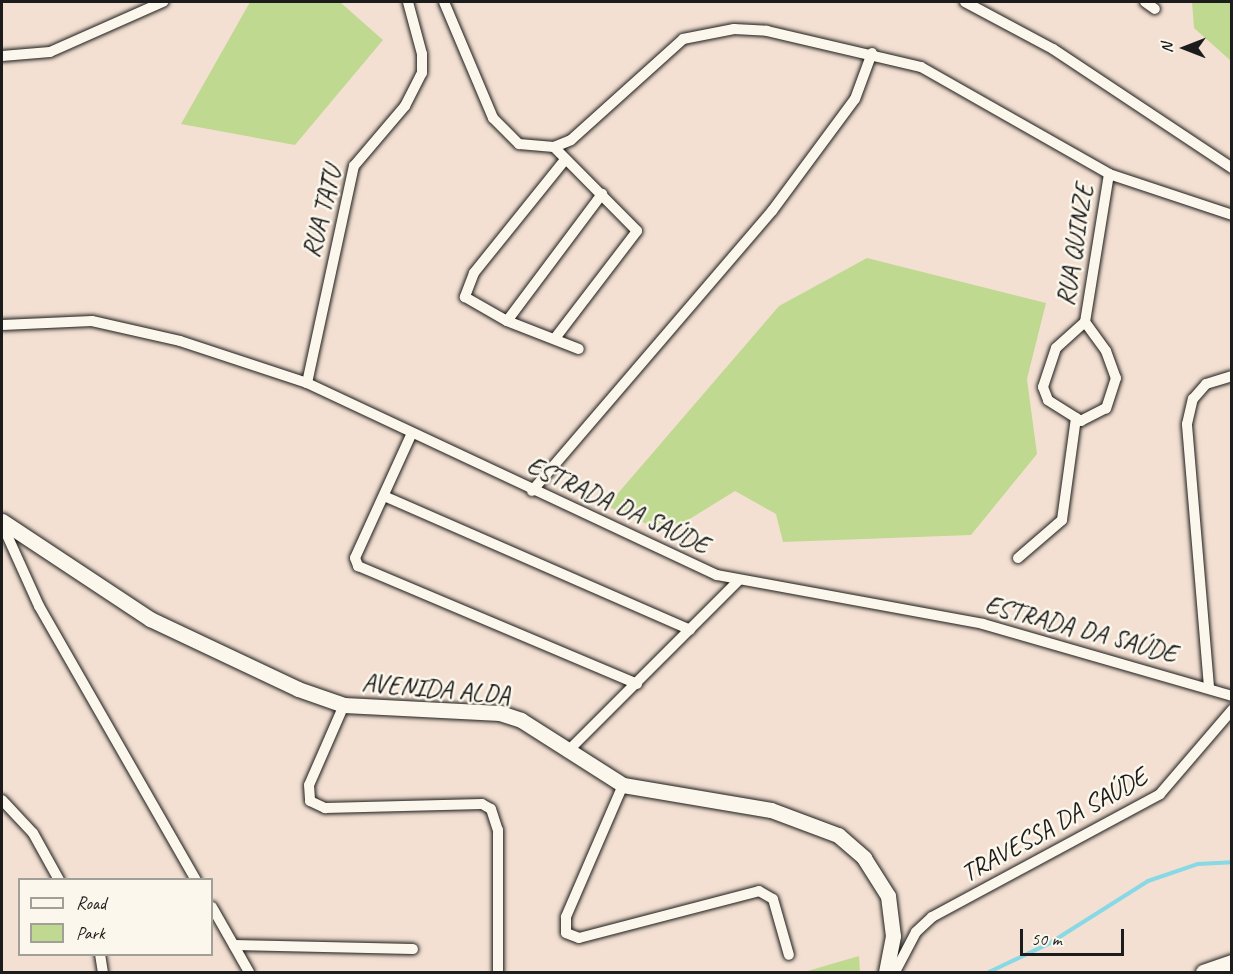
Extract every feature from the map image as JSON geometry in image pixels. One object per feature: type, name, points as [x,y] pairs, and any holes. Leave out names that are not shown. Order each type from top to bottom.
[{"type":"street","points":[[2,56],[50,52],[163,2]]},
{"type":"street","name":"RUA TATU","points":[[307,383],[354,166],[405,106],[422,73],[422,54],[408,2]]},
{"type":"street","points":[[444,2],[505,134],[519,144],[554,147],[586,129],[682,39],[734,29],[767,31],[872,53],[921,67],[1109,174],[1232,215]]},
{"type":"street","points":[[965,2],[1053,49],[1232,168]]},
{"type":"street","points":[[1145,2],[1155,9]]},
{"type":"street","points":[[532,491],[772,211],[855,99],[872,53]]},
{"type":"street","points":[[554,147],[564,161],[636,226],[636,236],[556,337]]},
{"type":"street","points":[[564,161],[466,284],[468,302],[507,321],[556,337],[579,348]]},
{"type":"street","name":"RUA QUINZE","points":[[1085,322],[1106,351],[1116,378],[1106,408],[1076,418],[1048,400],[1043,387],[1056,348],[1085,322],[1109,174]]},
{"type":"street","points":[[507,321],[602,194]]},
{"type":"street","name":"ESTRADA DA SAÚDE","points":[[2,325],[64,318],[102,323],[180,341],[307,383],[411,435],[532,491],[738,581],[983,624],[1209,687],[1232,696]]},
{"type":"street","points":[[1209,687],[1187,424],[1193,399],[1206,384],[1232,376]]},
{"type":"street","points":[[1018,558],[1062,520],[1076,418]]},
{"type":"street","points":[[411,435],[356,558],[358,566],[637,684]]},
{"type":"street","points":[[384,496],[690,630]]},
{"type":"street","points":[[2,523],[39,606],[195,878]]},
{"type":"street","name":"AVENIDA ALDA","points":[[2,523],[150,618],[344,705],[500,713],[569,750],[622,785],[771,810],[838,835],[864,858],[888,896],[893,936],[886,972]]},
{"type":"street","points":[[569,750],[738,581]]},
{"type":"street","points":[[344,705],[309,785],[310,801],[325,808],[482,804],[491,809],[498,830],[498,972]]},
{"type":"street","name":"TRAVESSA DA SAÚDE","points":[[895,972],[916,932],[932,917],[1160,795],[1232,710]]},
{"type":"street","points":[[622,785],[566,917],[566,933],[579,938],[759,891],[773,899],[789,955]]},
{"type":"street","points":[[2,800],[33,833],[58,878]]},
{"type":"street","points":[[213,909],[249,972]]},
{"type":"street","points":[[234,945],[412,949]]},
{"type":"street","points":[[100,956],[103,972]]},
{"type":"street","points":[[1203,972],[1232,962]]},
{"type":"green space","points":[[250,2],[340,2],[383,40],[295,145],[181,124]]},
{"type":"green space","points":[[1192,2],[1231,2],[1231,61],[1194,28]]},
{"type":"green space","points":[[867,258],[1046,303],[1027,379],[1037,454],[971,535],[783,542],[776,514],[735,491],[667,533],[607,506],[779,306]]},
{"type":"green space","points":[[859,956],[860,972],[804,972]]},
{"type":"waterway","points":[[989,972],[1050,943],[1148,881],[1198,864],[1232,862]]}]
